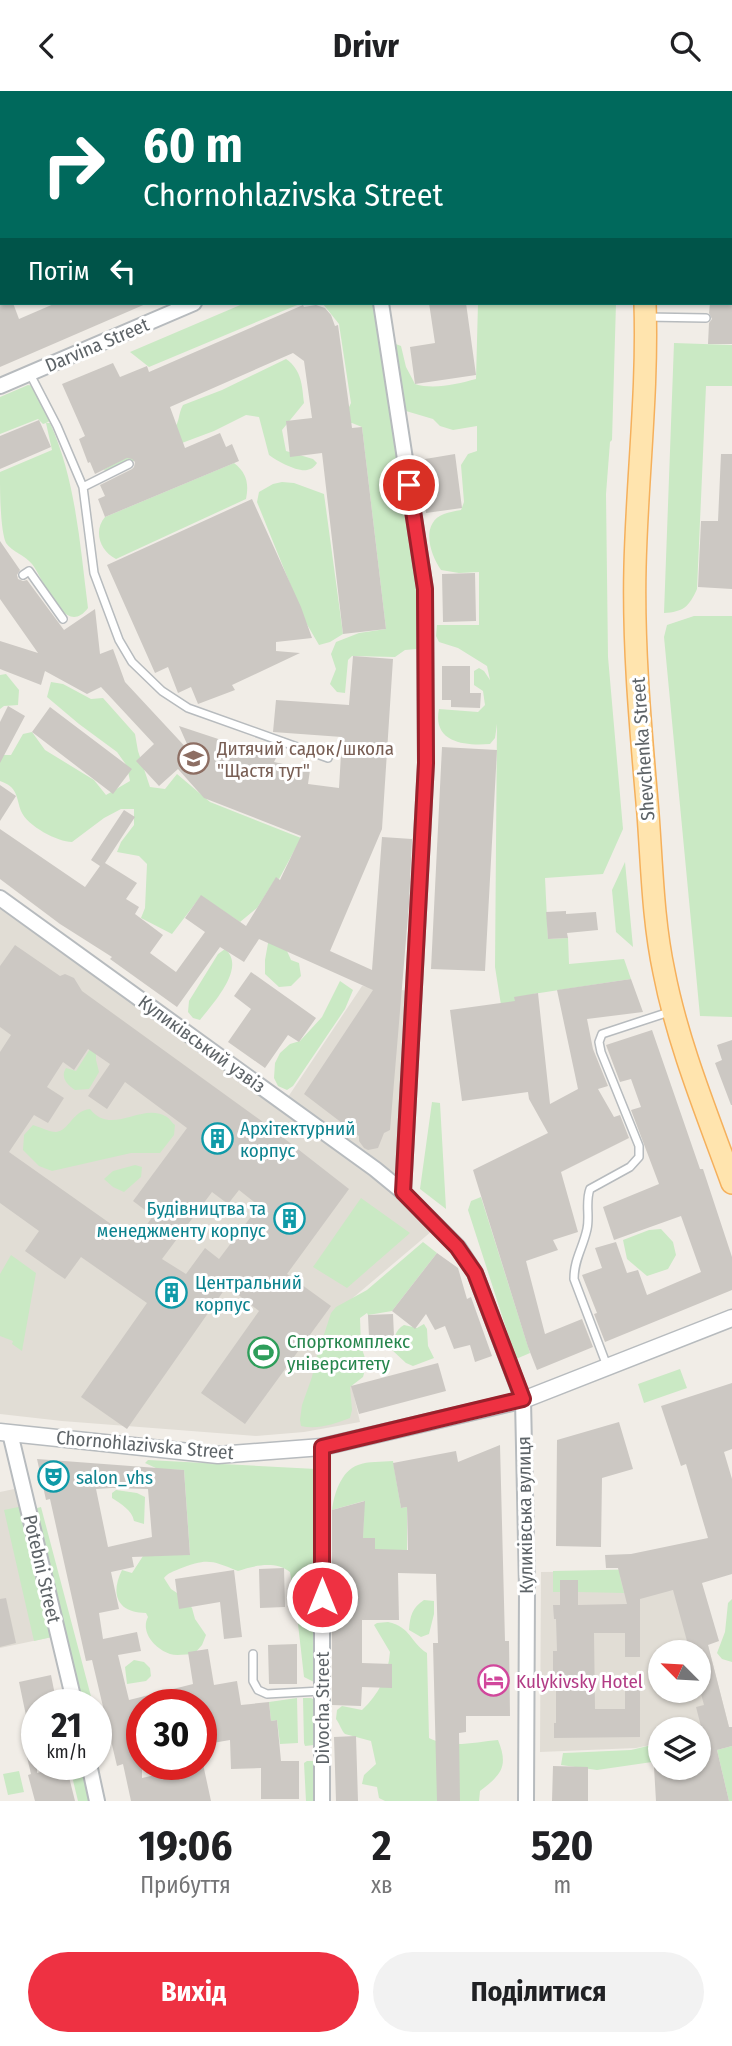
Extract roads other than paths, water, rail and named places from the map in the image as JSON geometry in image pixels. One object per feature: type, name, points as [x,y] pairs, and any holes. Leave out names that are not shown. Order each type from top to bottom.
[{"type":"main road","name":"Shevchenka Street","points":[[646,310],[635,566],[635,635],[652,878],[663,970],[673,1011],[732,1183]]},
{"type":"street","name":"Darvina Street","points":[[0,386],[189,305]]},
{"type":"street","points":[[382,305],[425,589],[426,763],[403,1192]]},
{"type":"street","name":"Куликівський узвіз","points":[[0,898],[403,1192]]},
{"type":"street","name":"Куликівська вулиця","points":[[403,1192],[457,1247],[475,1273],[523,1399],[527,1589],[526,1801]]},
{"type":"street","name":"Chornohlazivska Street","points":[[5,1432],[218,1454],[322,1447],[523,1399],[732,1318]]},
{"type":"street","name":"Potebni Street","points":[[5,1432],[71,1689]]},
{"type":"street","name":"Divocha Street","points":[[322,1447],[322,1801]]},
{"type":"street","points":[[92,1780],[97,1801]]},
{"type":"lane","points":[[646,310],[706,318]]},
{"type":"lane","points":[[30,374],[57,426],[83,487],[94,573],[119,640],[132,662],[162,691],[188,708],[328,758]]},
{"type":"lane","points":[[83,487],[130,464]]},
{"type":"lane","points":[[23,575],[29,571],[62,619]]},
{"type":"lane","points":[[607,1367],[574,1279],[574,1265],[587,1232],[587,1198],[590,1189],[630,1167],[639,1157],[639,1146],[599,1042],[602,1034],[673,1011]]},
{"type":"lane","points":[[253,1654],[253,1681],[258,1690],[267,1693],[322,1691]]},
{"type":"place","name":"Дитячий садок/школа \"Щастя тут\"","points":[[194,759]]},
{"type":"place","name":"Архітектурний корпус","points":[[217,1139]]},
{"type":"place","name":"Будівництва та менеджменту корпус","points":[[289,1219]]},
{"type":"place","name":"Центральний корпус","points":[[172,1293]]},
{"type":"place","name":"Спорткомплекс університету","points":[[264,1352]]},
{"type":"place","name":"salon_vhs","points":[[53,1477]]},
{"type":"place","name":"Kulykivsky Hotel","points":[[493,1681]]}]
